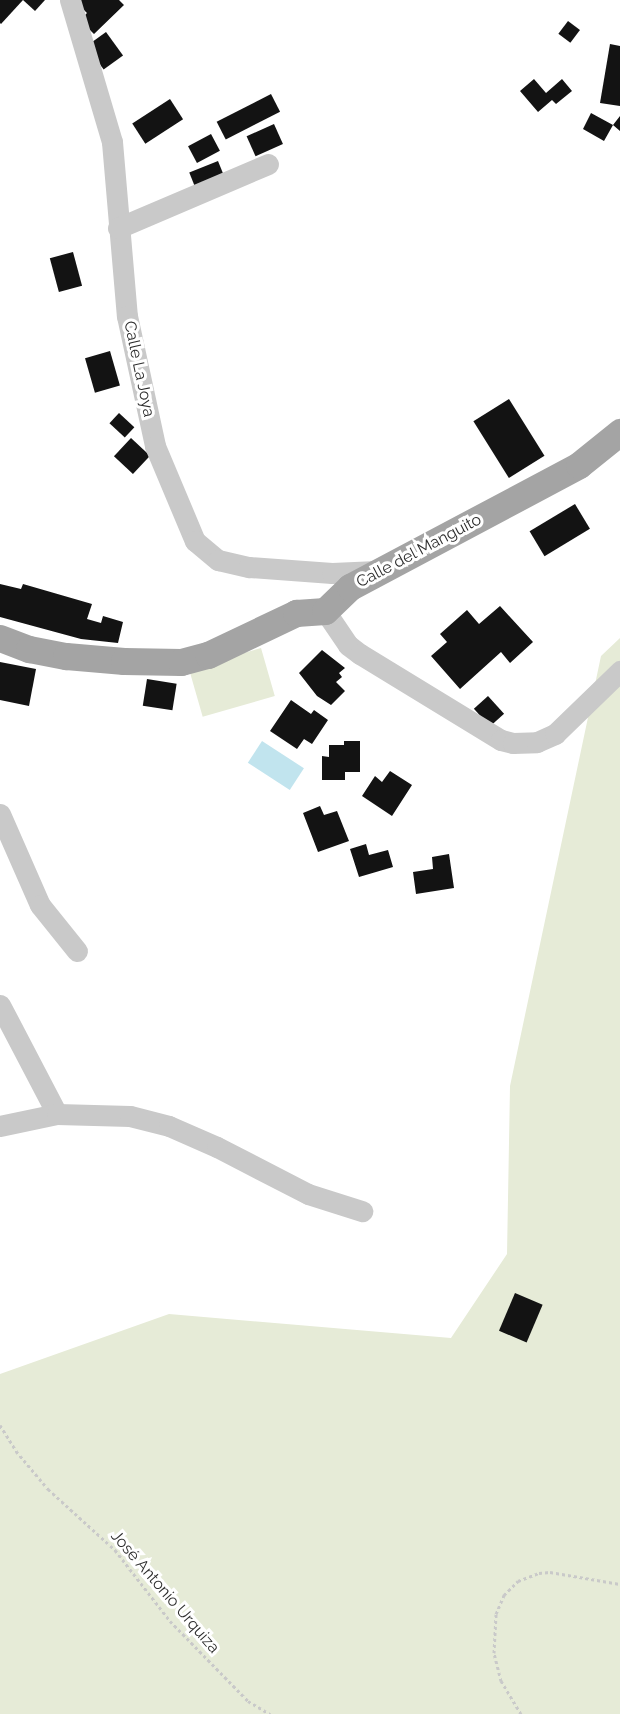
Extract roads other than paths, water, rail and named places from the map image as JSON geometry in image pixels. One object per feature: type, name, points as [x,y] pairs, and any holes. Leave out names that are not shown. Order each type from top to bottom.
[{"type":"main road","name":"Calle del Manguito","points":[[325,611],[350,587],[579,465],[620,432]]},
{"type":"main road","points":[[0,638],[29,649],[66,656],[182,662],[208,655],[296,614],[325,611]]},
{"type":"street","name":"Calle La Joya","points":[[70,0],[112,142],[127,316],[154,446],[195,541],[218,560],[249,567],[332,573],[381,571]]},
{"type":"street","points":[[118,228],[268,164]]},
{"type":"street","points":[[325,611],[348,645],[360,654],[501,740],[513,743],[537,742],[555,734],[620,671]]},
{"type":"street","points":[[0,814],[40,905],[77,951]]},
{"type":"street","points":[[0,1005],[57,1114]]},
{"type":"street","points":[[0,1126],[57,1114],[130,1116],[169,1126],[217,1146],[308,1194],[362,1211]]},
{"type":"water","points":[[262,741],[304,768],[290,790],[248,763]]}]
